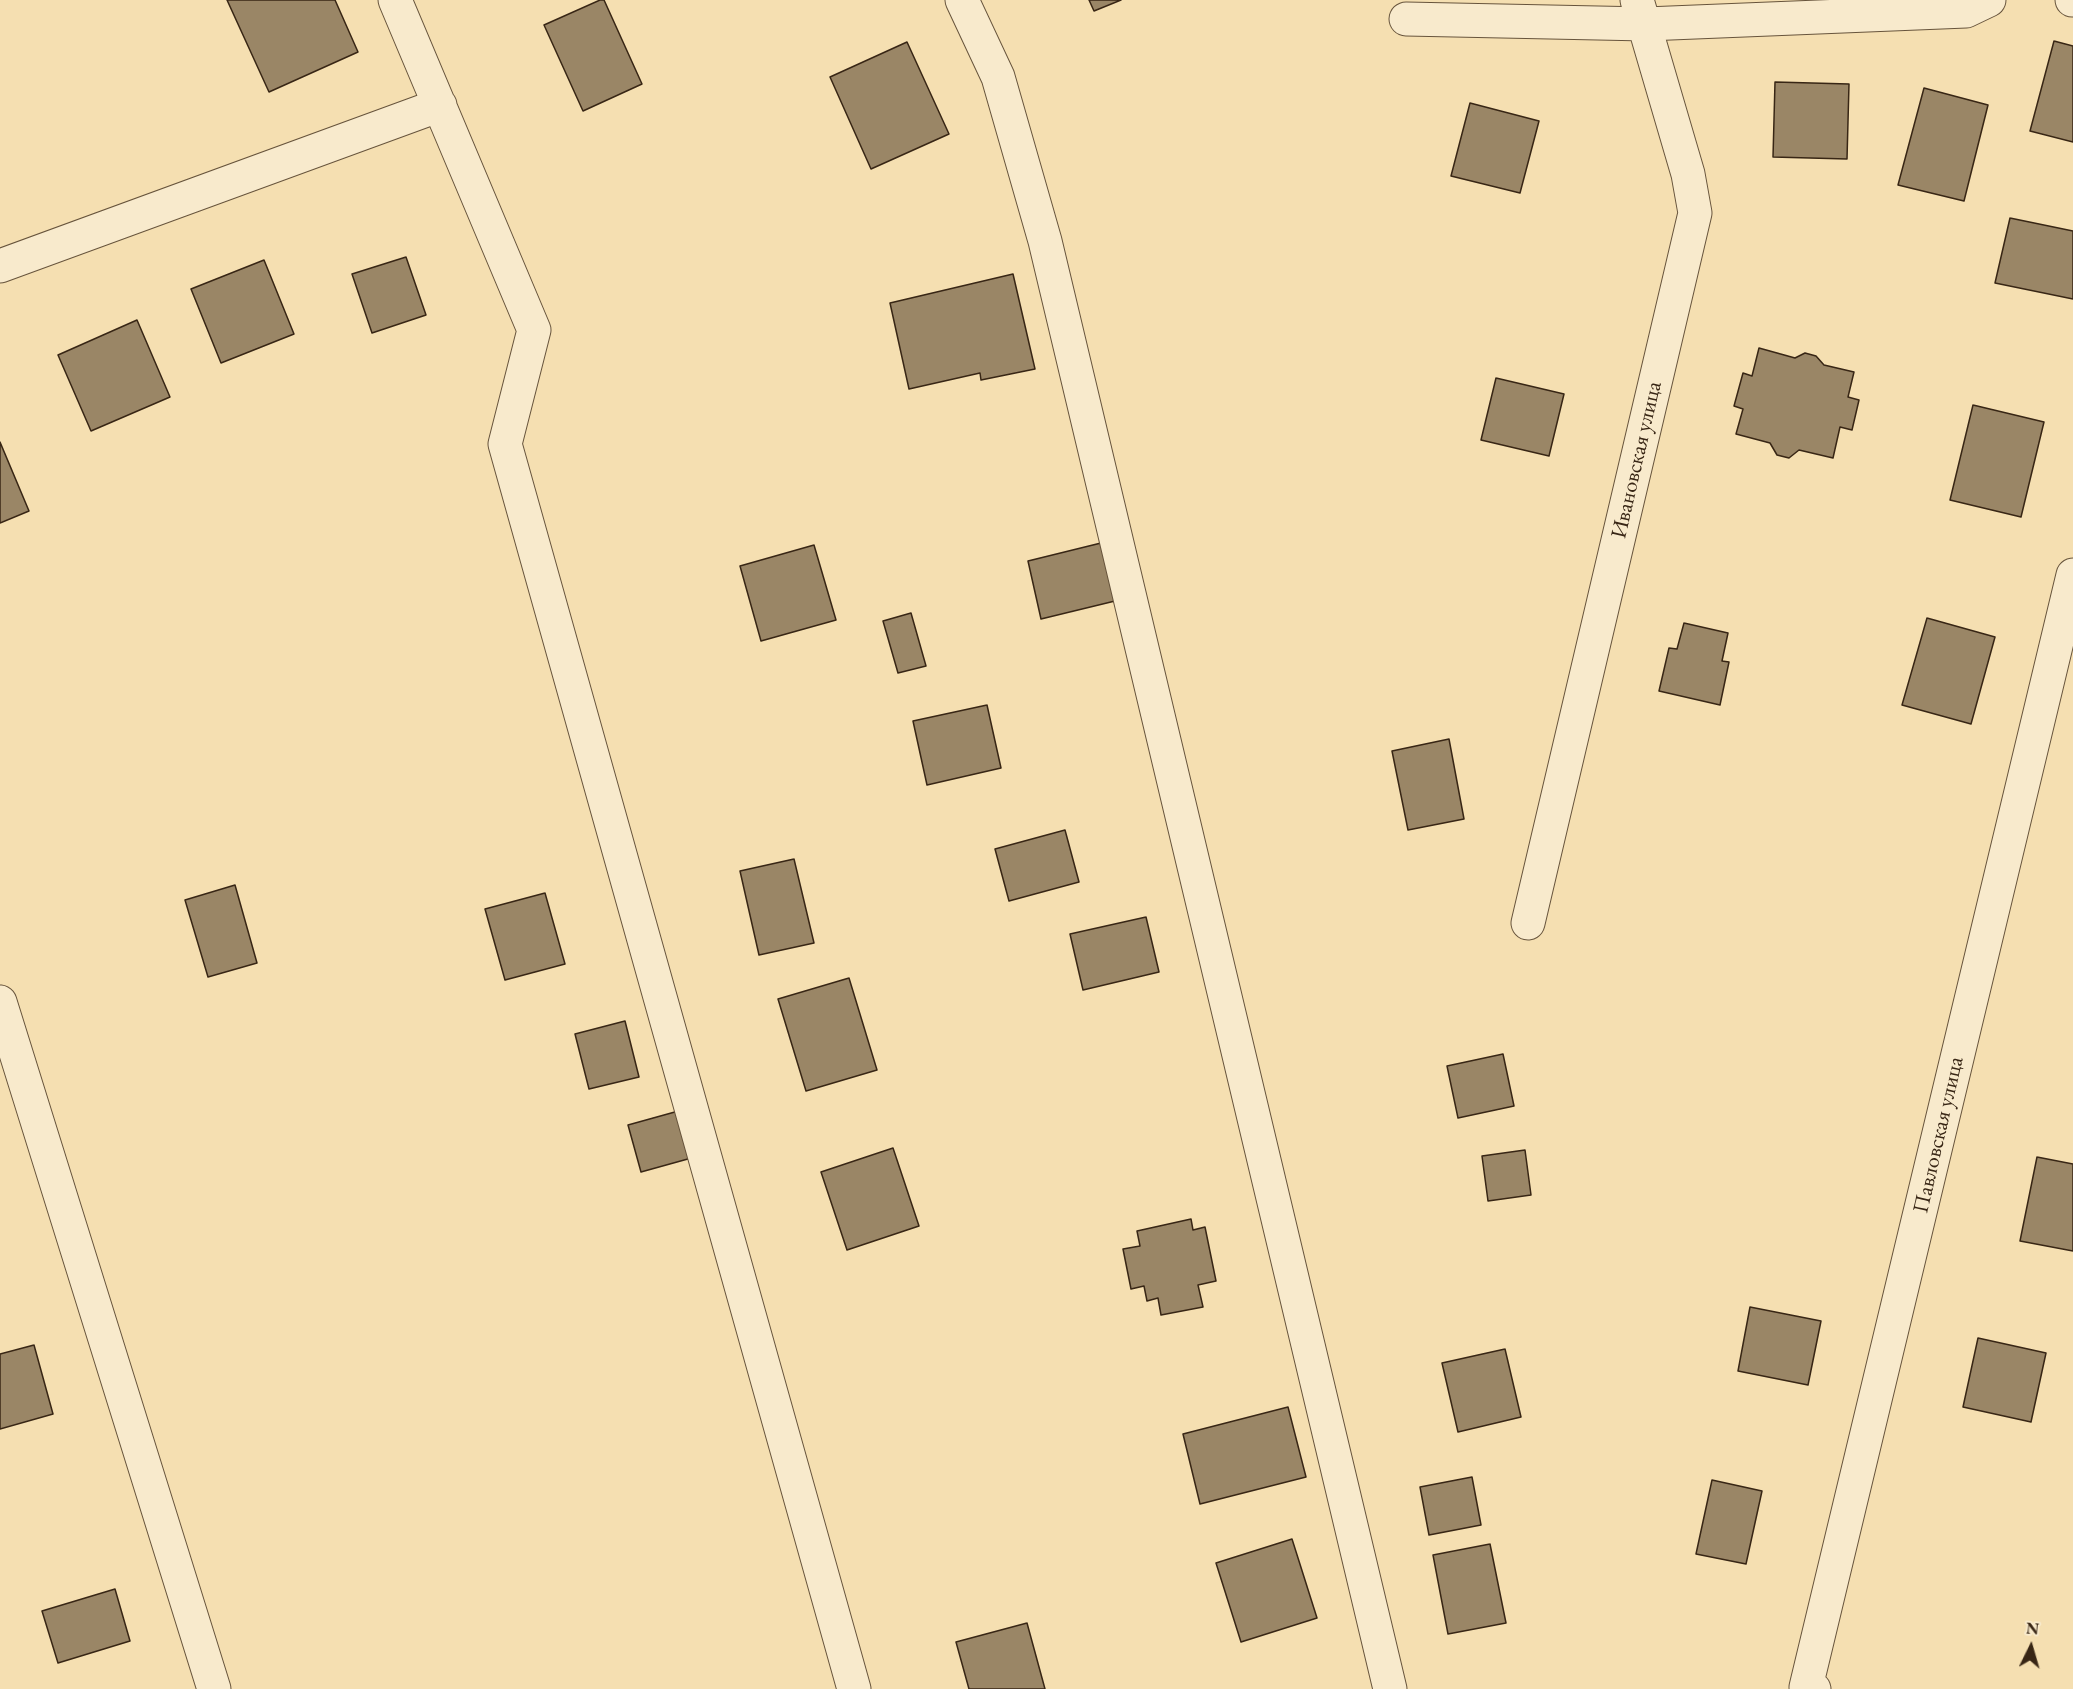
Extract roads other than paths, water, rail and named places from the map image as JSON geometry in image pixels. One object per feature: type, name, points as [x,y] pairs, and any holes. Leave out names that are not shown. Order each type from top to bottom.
[{"type":"street","points":[[395,0],[534,330],[505,444],[854,1689]]},
{"type":"street","points":[[962,0],[998,77],[1045,241],[1390,1689]]},
{"type":"street","points":[[1406,19],[1641,12],[1966,11],[1989,0]]},
{"type":"street","name":"Ивановская улица","points":[[1528,923],[1695,213],[1688,174],[1641,12]]},
{"type":"street","points":[[0,266],[440,105]]},
{"type":"street","name":"Павловская улица","points":[[1814,1689],[1806,1687],[2073,575]]},
{"type":"street","points":[[0,1002],[214,1689]]}]
